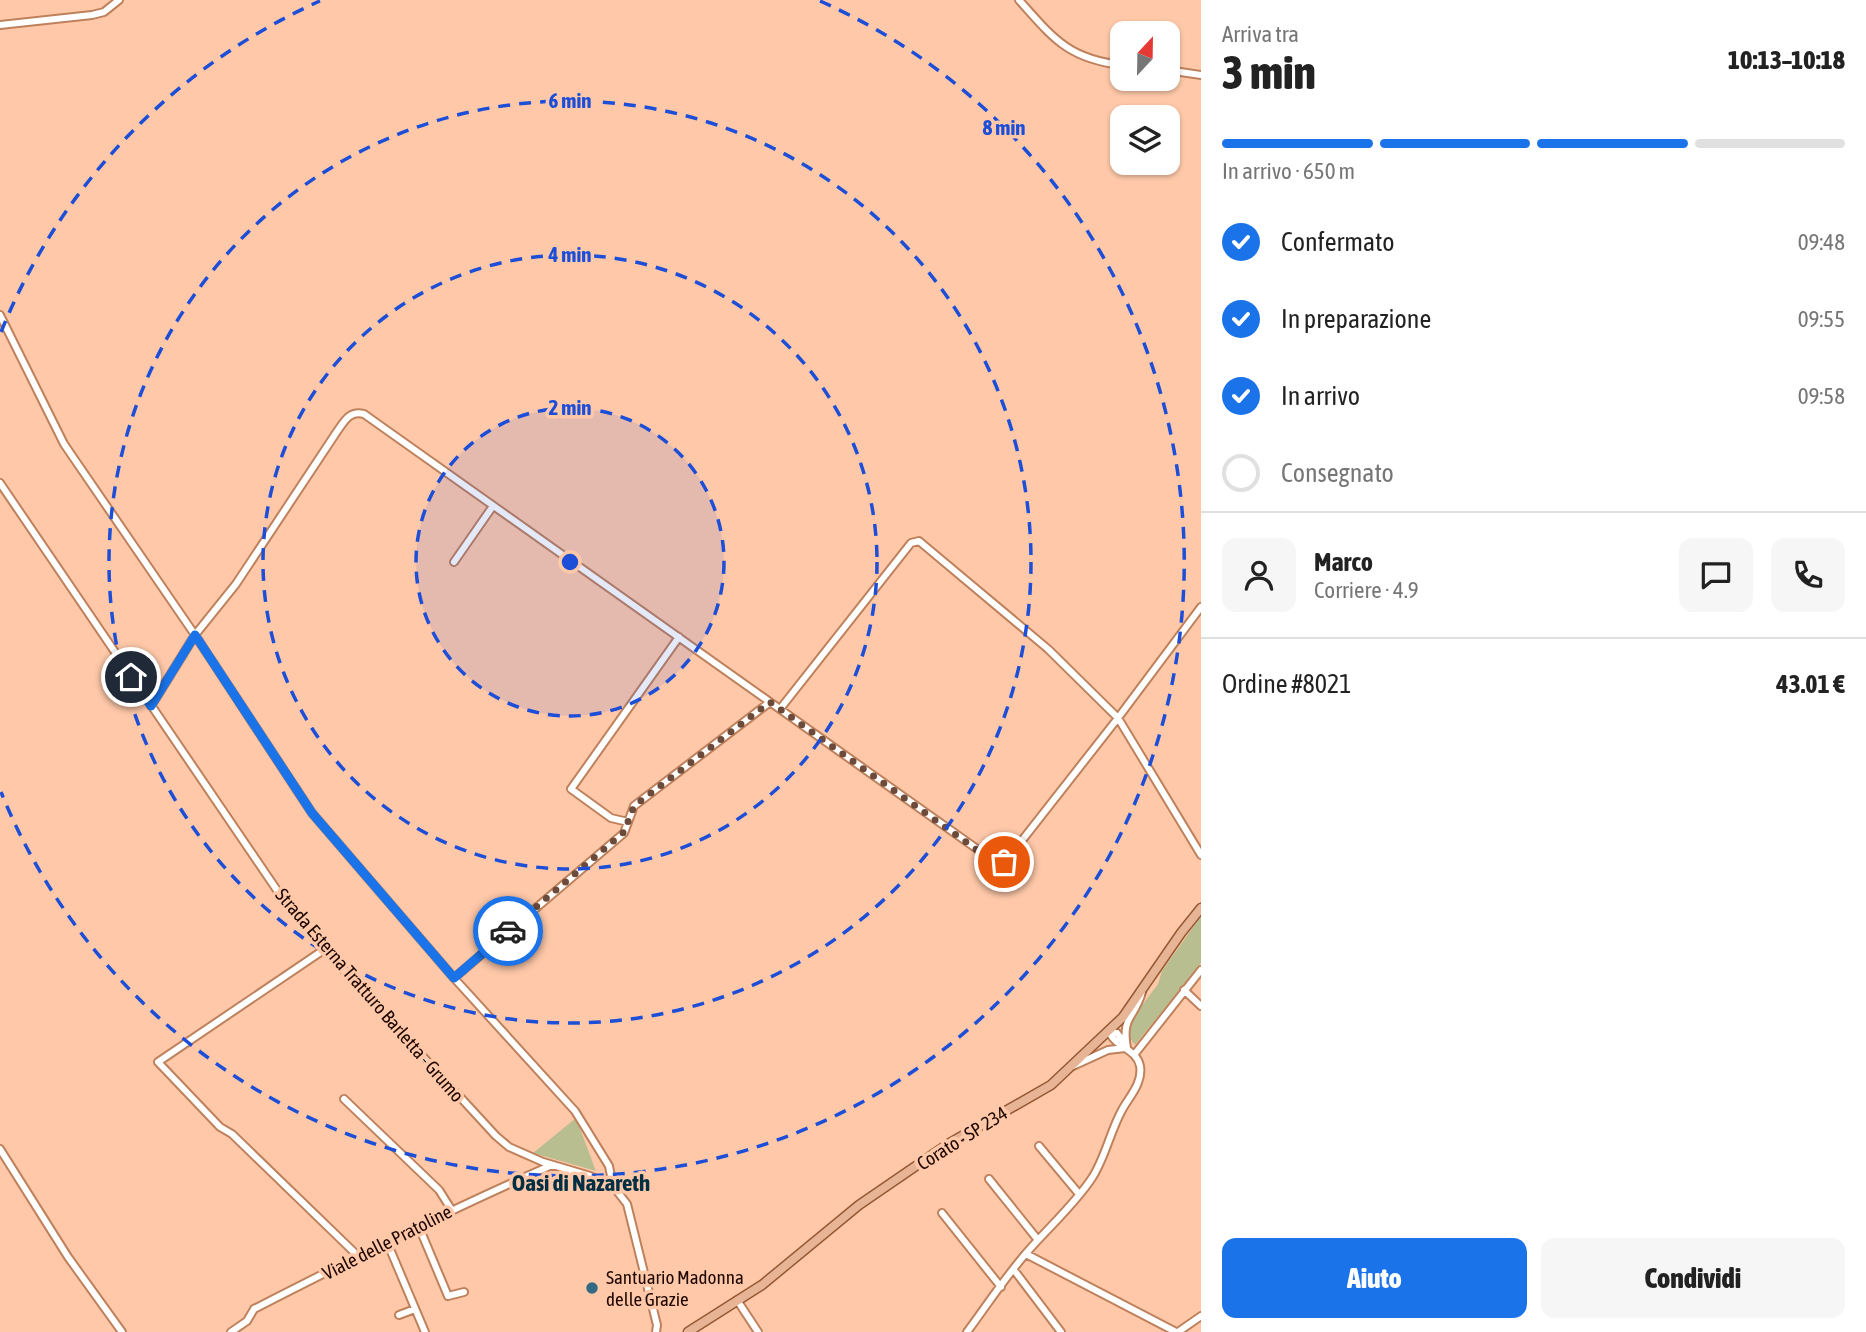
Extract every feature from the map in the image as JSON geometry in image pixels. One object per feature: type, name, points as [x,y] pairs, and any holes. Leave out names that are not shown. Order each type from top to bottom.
[{"type":"main road","name":"Corato - SP 234","points":[[688,1332],[762,1285],[859,1205],[948,1144],[1051,1085],[1109,1032],[1201,908]]},
{"type":"street","points":[[0,25],[92,15],[104,12],[119,0]]},
{"type":"street","points":[[1019,0],[1057,42],[1074,53],[1110,64]]},
{"type":"street","points":[[1180,72],[1201,75]]},
{"type":"street","points":[[0,315],[64,444],[195,635],[312,813],[454,978],[575,1111],[609,1166],[612,1186],[627,1204],[657,1328],[665,1332]]},
{"type":"street","points":[[151,706],[195,635],[236,584],[350,414],[356,412],[364,414],[994,862],[1004,862],[1009,857],[1201,607]]},
{"type":"street","name":"Strada Esterna Tratturo Barletta - Grumo","points":[[0,483],[285,902],[325,948],[509,1147],[612,1186]]},
{"type":"street","points":[[454,562],[493,506]]},
{"type":"street","points":[[780,709],[915,540],[925,545],[1048,649],[1118,718],[1201,856]]},
{"type":"street","points":[[628,822],[611,818],[571,789],[679,637]]},
{"type":"street","points":[[454,978],[624,832],[634,806],[770,702]]},
{"type":"street","points":[[325,948],[158,1062],[220,1127],[232,1134],[358,1256]]},
{"type":"street","points":[[1134,1055],[1201,970]]},
{"type":"street","points":[[1127,1048],[1124,1032],[1127,1019],[1139,1003],[1143,989]]},
{"type":"street","points":[[1184,990],[1201,1006]]},
{"type":"street","points":[[967,1332],[1026,1254],[1094,1175],[1112,1128],[1140,1077],[1140,1065],[1134,1055],[1117,1043],[1109,1032]]},
{"type":"street","points":[[1071,1068],[1108,1050],[1127,1048]]},
{"type":"street","points":[[344,1099],[439,1190],[451,1209]]},
{"type":"street","points":[[1039,1146],[1079,1194]]},
{"type":"street","points":[[0,1149],[68,1257],[122,1332]]},
{"type":"street","name":"Viale delle Pratoline","points":[[231,1332],[247,1321],[254,1308],[451,1209],[552,1165]]},
{"type":"street","points":[[989,1179],[1038,1240]]},
{"type":"street","points":[[942,1213],[1001,1287]]},
{"type":"street","points":[[419,1227],[449,1296],[464,1292]]},
{"type":"street","points":[[387,1242],[425,1332]]},
{"type":"street","points":[[1026,1254],[1177,1332],[1201,1316]]},
{"type":"street","points":[[1014,1270],[1060,1332]]},
{"type":"street","points":[[737,1300],[758,1332]]},
{"type":"street","points":[[399,1315],[415,1309]]},
{"type":"green space","points":[[1201,916],[1201,963],[1135,1045],[1129,1037],[1129,1023],[1158,984],[1162,971]]},
{"type":"green space","points":[[576,1118],[596,1171],[533,1153]]},
{"type":"way so far","points":[[508,931],[624,832],[634,806],[770,702],[994,862],[1004,862]]},
{"type":"place","name":"Santuario Madonna delle Grazie","points":[[592,1288]]},
{"type":"district","name":"Oasi di Nazareth","points":[[581,1183]]},
{"type":"route","points":[[131,677],[151,706],[195,635],[312,813],[454,978],[508,931]]}]
